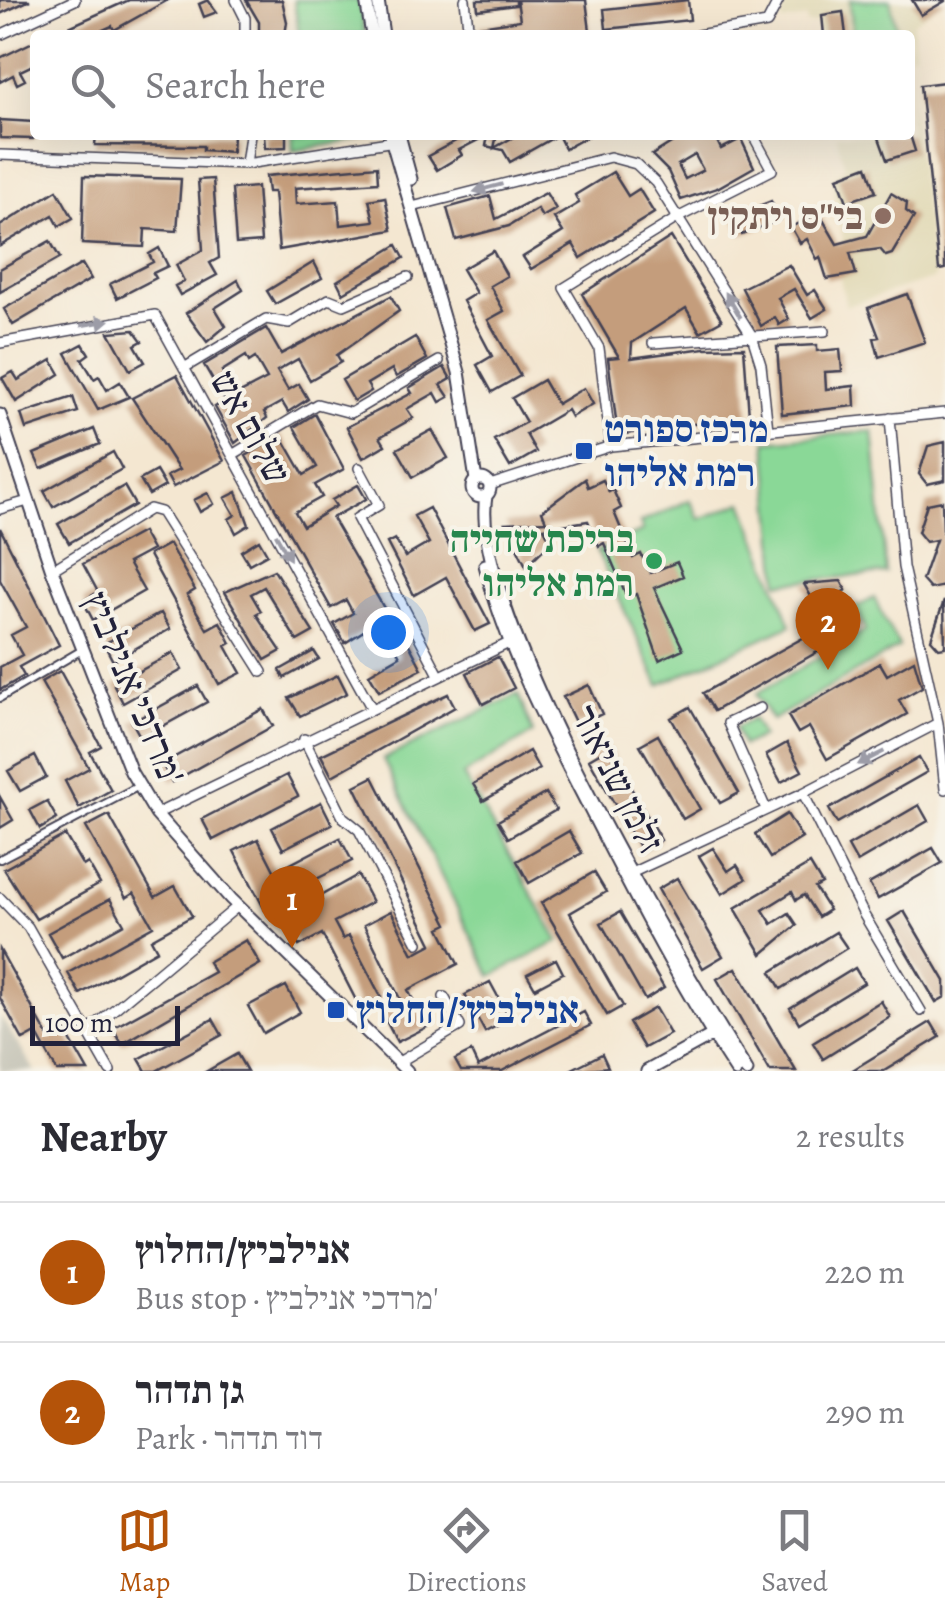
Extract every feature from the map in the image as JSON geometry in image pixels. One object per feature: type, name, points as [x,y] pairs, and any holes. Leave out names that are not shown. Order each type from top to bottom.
[{"type":"street","points":[[0,35],[75,0]]},
{"type":"street","points":[[236,0],[245,18],[246,30]]},
{"type":"street","points":[[366,0],[371,30]]},
{"type":"street","points":[[378,0],[382,30]]},
{"type":"street","points":[[729,30],[766,24],[779,0]]},
{"type":"street","points":[[465,2],[468,30]]},
{"type":"street","points":[[246,164],[249,140]]},
{"type":"street","points":[[0,156],[246,164],[384,140]]},
{"type":"street","name":"זלמן שניאור","points":[[396,140],[464,368],[493,563],[512,641],[628,875],[736,1071]]},
{"type":"street","points":[[611,446],[600,348],[564,288],[679,216],[772,170],[756,140]]},
{"type":"street","points":[[416,207],[610,157],[647,172],[679,216],[752,336],[761,365],[768,430]]},
{"type":"street","points":[[184,368],[266,319],[289,323],[329,299],[344,304],[408,276]]},
{"type":"street","name":"שלום אש","points":[[0,342],[155,315],[372,707]]},
{"type":"street","points":[[653,343],[824,332]]},
{"type":"street","points":[[232,454],[317,404],[351,413],[439,361]]},
{"type":"street","points":[[483,487],[611,446],[945,414]]},
{"type":"street","name":"מרדכי אנילביץ'","points":[[0,415],[52,570],[131,772],[156,814],[238,906],[403,1067]]},
{"type":"street","points":[[890,418],[903,567],[938,723],[945,789]]},
{"type":"street","points":[[359,468],[379,506],[356,518],[440,675]]},
{"type":"street","points":[[0,508],[28,501]]},
{"type":"street","points":[[52,570],[150,510],[161,512],[262,672]]},
{"type":"street","points":[[156,814],[512,641]]},
{"type":"street","points":[[0,698],[84,649]]},
{"type":"street","points":[[760,708],[728,723],[766,809]]},
{"type":"street","points":[[628,875],[803,793],[938,723]]},
{"type":"street","points":[[304,739],[343,817],[360,830],[418,943]]},
{"type":"street","points":[[0,859],[135,788]]},
{"type":"street","points":[[803,793],[864,915],[920,1012]]},
{"type":"street","points":[[0,898],[28,927],[110,1071]]},
{"type":"street","points":[[88,1032],[238,906]]},
{"type":"street","points":[[403,1067],[460,1026],[444,997]]},
{"type":"street","points":[[647,1071],[717,1033]]},
{"type":"street","name":"זלמן שניאור","points":[[717,1033],[747,1071]]},
{"type":"shaded area","points":[[788,0],[945,0],[913,23],[913,30],[818,30],[817,23],[807,24],[806,18],[781,22]]},
{"type":"shaded area","name":"בי''ס ויתקין","points":[[915,136],[935,278],[846,306],[835,254],[845,252],[833,180],[845,166],[837,140],[915,140]]},
{"type":"shaded area","points":[[0,1016],[35,1071],[0,1071]]},
{"type":"green space","points":[[294,0],[359,0],[364,30],[298,30]]},
{"type":"green space","points":[[850,0],[890,0],[897,30],[853,30]]},
{"type":"green space","points":[[292,140],[358,140],[293,151]]},
{"type":"green space","points":[[873,431],[886,573],[779,583],[766,441]]},
{"type":"green space","points":[[690,500],[700,519],[743,502],[791,625],[659,685],[597,551],[643,531],[640,523]]},
{"type":"green space","points":[[874,598],[899,647],[772,720],[756,694],[866,630],[855,608]]},
{"type":"green space","points":[[518,694],[533,733],[463,775],[559,941],[491,976],[383,759]]},
{"type":"green space","points":[[753,719],[762,736],[743,746],[735,728]]},
{"type":"building","points":[[0,0],[30,0],[0,14]]},
{"type":"building","points":[[129,0],[168,0],[114,30],[112,26],[103,30],[69,27]]},
{"type":"building","points":[[208,0],[217,12],[204,17],[199,4]]},
{"type":"building","points":[[246,0],[282,0],[286,30],[259,30],[259,22]]},
{"type":"building","points":[[477,0],[516,0],[516,5],[478,10]]},
{"type":"building","points":[[517,0],[586,0],[590,30],[481,30],[480,26],[520,20]]},
{"type":"building","points":[[688,0],[690,20],[606,29],[604,9]]},
{"type":"building","points":[[912,0],[945,0],[945,1],[921,15]]},
{"type":"building","points":[[843,12],[845,30],[824,30],[822,15]]},
{"type":"building","points":[[30,43],[30,66],[20,71],[25,80],[17,84],[13,75],[0,82],[0,58]]},
{"type":"building","points":[[945,82],[945,269],[939,270],[920,85]]},
{"type":"building","points":[[0,120],[30,122],[30,139],[0,138]]},
{"type":"building","points":[[96,140],[233,140],[232,152],[203,150],[203,146],[95,145]]},
{"type":"building","points":[[264,140],[286,140],[286,147],[265,148]]},
{"type":"building","points":[[458,140],[478,140],[459,150],[462,155],[437,170],[428,156]]},
{"type":"building","points":[[508,140],[549,140],[510,162],[503,150],[494,148]]},
{"type":"building","points":[[560,140],[581,140],[565,149]]},
{"type":"building","points":[[676,140],[716,140],[721,149],[741,140],[754,167],[717,188],[681,200],[668,171],[652,155]],"holes":[[[695,155],[703,170],[685,179],[678,165]]]},
{"type":"building","points":[[880,140],[912,140],[915,151],[887,160]]},
{"type":"building","points":[[377,166],[378,182],[295,188],[296,204],[338,201],[340,225],[374,221],[369,200],[385,197],[392,230],[279,250],[274,192],[268,192],[266,176]]},
{"type":"building","points":[[867,166],[876,192],[847,202],[838,177]]},
{"type":"building","points":[[613,172],[628,196],[639,189],[654,213],[581,258],[573,244],[531,269],[523,257],[563,232],[554,218],[579,203],[575,195]]},
{"type":"building","points":[[84,176],[181,179],[177,231],[145,229],[144,247],[82,244]]},
{"type":"building","points":[[213,179],[219,258],[210,263],[217,275],[180,295],[175,286],[184,281],[176,265],[203,250],[198,180]]},
{"type":"building","points":[[257,187],[261,242],[236,244],[232,189]]},
{"type":"building","points":[[57,190],[73,218],[59,226],[53,215],[0,246],[0,226]]},
{"type":"building","points":[[546,193],[556,209],[542,217],[537,209],[509,226],[456,240],[447,208],[490,196],[496,219]]},
{"type":"building","points":[[891,193],[907,203],[906,211],[914,217],[892,254],[886,256],[880,249],[850,253],[856,274],[827,279],[820,257],[817,259],[807,239],[800,243],[791,227],[819,213],[837,244],[867,236]]},
{"type":"building","points":[[771,201],[779,220],[742,235],[734,216]]},
{"type":"building","points":[[671,237],[722,320],[700,332],[686,308],[632,343],[631,358],[744,347],[749,416],[618,435],[608,358],[619,357],[582,294]]},
{"type":"building","points":[[50,241],[60,258],[0,292],[0,269]]},
{"type":"building","points":[[397,245],[404,258],[343,293],[337,281]]},
{"type":"building","points":[[159,248],[168,266],[153,273],[156,278],[117,298],[110,284],[153,262],[149,254]]},
{"type":"building","points":[[493,251],[507,276],[490,286],[504,311],[488,320],[520,376],[492,392],[477,365],[492,356],[463,301],[476,293],[462,269]]},
{"type":"building","points":[[314,262],[322,278],[275,304],[267,291]]},
{"type":"building","points":[[82,264],[91,279],[13,325],[4,309]]},
{"type":"building","points":[[789,265],[807,295],[815,290],[827,309],[812,318],[794,289],[778,298],[789,319],[779,325],[775,317],[761,326],[742,288]]},
{"type":"building","points":[[238,280],[243,290],[215,308],[226,326],[207,342],[186,313]]},
{"type":"building","points":[[907,294],[925,342],[879,357],[874,338],[879,337],[868,308]]},
{"type":"building","points":[[391,296],[399,311],[337,355],[341,362],[310,380],[298,359],[277,371],[288,390],[299,384],[308,399],[288,412],[282,402],[264,412],[267,418],[235,443],[215,407],[225,401],[204,365],[266,328],[281,354]],"holes":[[[246,356],[249,362],[255,358],[267,379],[236,395],[222,371]]]},
{"type":"building","points":[[134,330],[142,341],[135,345],[145,362],[130,370],[109,332]]},
{"type":"building","points":[[415,337],[427,359],[396,377],[392,369],[367,384],[371,391],[354,401],[342,380]]},
{"type":"building","points":[[83,344],[89,354],[82,359],[94,379],[99,376],[107,390],[120,382],[129,397],[98,410],[66,353]]},
{"type":"building","points":[[817,345],[817,351],[840,349],[842,371],[825,372],[826,389],[854,386],[855,406],[782,414],[777,347]]},
{"type":"building","points":[[52,360],[60,374],[16,402],[2,378],[13,372],[18,380]]},
{"type":"building","points":[[444,367],[451,379],[441,385],[449,397],[440,402],[435,393],[407,409],[413,418],[380,437],[385,445],[363,458],[347,427],[412,393],[409,388]]},
{"type":"building","points":[[177,375],[224,461],[173,487],[167,476],[179,470],[132,398]]},
{"type":"building","points":[[543,380],[557,404],[584,388],[593,404],[571,417],[567,410],[526,434],[536,452],[510,467],[494,440],[526,422],[512,398]]},
{"type":"building","points":[[73,397],[78,412],[26,429],[21,414]]},
{"type":"building","points":[[315,414],[344,469],[315,485],[322,497],[295,512],[303,526],[336,506],[332,500],[358,485],[366,499],[332,518],[388,615],[345,643],[334,624],[353,613],[346,600],[331,608],[246,456],[281,435],[304,475],[317,467],[294,427]]},
{"type":"building","points":[[94,429],[100,444],[41,469],[34,454]]},
{"type":"building","points":[[432,430],[448,458],[413,477],[397,449]]},
{"type":"building","points":[[945,442],[945,480],[927,484],[919,474],[928,446]]},
{"type":"building","points":[[113,452],[122,469],[53,507],[44,491]]},
{"type":"building","points":[[156,471],[165,486],[149,495],[140,480]]},
{"type":"building","points":[[585,479],[588,487],[603,480],[609,492],[613,490],[621,508],[614,512],[633,558],[641,554],[650,573],[677,562],[683,576],[654,588],[683,649],[659,660],[636,594],[627,597],[604,543],[599,546],[588,521],[544,528],[551,542],[526,566],[505,523],[546,521],[542,511]]},
{"type":"building","points":[[124,486],[135,505],[69,543],[58,524]]},
{"type":"building","points":[[237,492],[249,525],[236,533],[229,519],[235,515],[225,498]]},
{"type":"building","points":[[208,493],[214,504],[200,512],[194,500]]},
{"type":"building","points":[[942,501],[945,586],[930,589],[922,580],[936,540],[926,542],[918,532],[927,504]]},
{"type":"building","points":[[429,508],[490,624],[475,631],[446,577],[414,595],[387,543],[395,539],[405,557],[429,543],[414,516]]},
{"type":"building","points":[[0,528],[59,645],[19,667],[24,676],[0,690],[0,667],[22,655],[11,635],[26,627],[0,580]]},
{"type":"building","points":[[142,532],[152,550],[128,563],[144,591],[93,620],[83,601],[98,592],[83,564]]},
{"type":"building","points":[[259,540],[267,554],[249,564],[241,551]]},
{"type":"building","points":[[169,544],[195,590],[187,595],[207,629],[220,622],[231,643],[226,646],[241,673],[219,684],[149,555]]},
{"type":"building","points":[[274,570],[313,632],[297,641],[264,587],[251,594],[261,611],[256,614],[281,651],[265,660],[225,592]]},
{"type":"building","points":[[841,581],[846,590],[817,607],[804,584]]},
{"type":"building","points":[[944,601],[945,647],[939,648],[931,639]]},
{"type":"building","points":[[852,611],[861,627],[714,711],[703,693]]},
{"type":"building","points":[[161,613],[170,629],[113,661],[104,644]]},
{"type":"building","points":[[402,631],[422,669],[379,691],[369,674],[400,656],[390,638]]},
{"type":"building","points":[[314,651],[319,659],[284,678],[280,670]]},
{"type":"building","points":[[173,653],[182,670],[123,703],[114,685]]},
{"type":"building","points":[[498,657],[514,688],[483,704],[467,673]]},
{"type":"building","points":[[914,660],[922,687],[899,700],[907,714],[827,759],[809,727],[798,733],[788,716],[880,663],[887,675]]},
{"type":"building","points":[[60,671],[101,746],[90,752],[111,790],[79,808],[65,781],[89,768],[41,682]]},
{"type":"building","points":[[338,675],[347,693],[300,716],[289,698]]},
{"type":"building","points":[[589,685],[602,714],[577,726],[563,697]]},
{"type":"building","points":[[198,686],[207,702],[141,738],[132,722]]},
{"type":"building","points":[[448,694],[455,707],[332,776],[321,755]]},
{"type":"building","points":[[690,707],[739,793],[720,803],[671,718]]},
{"type":"building","points":[[263,709],[273,726],[172,782],[162,764]]},
{"type":"building","points":[[658,735],[700,809],[683,819],[640,745]]},
{"type":"building","points":[[787,743],[802,771],[781,782],[766,755]]},
{"type":"building","points":[[608,748],[661,840],[642,852],[589,759]]},
{"type":"building","points":[[529,751],[539,769],[483,801],[473,784]]},
{"type":"building","points":[[35,756],[46,777],[20,791],[8,771]]},
{"type":"building","points":[[919,758],[927,772],[837,823],[829,809]]},
{"type":"building","points":[[287,775],[298,796],[213,840],[202,819]]},
{"type":"building","points":[[373,777],[448,924],[440,928],[458,964],[408,990],[427,1027],[397,1042],[382,1013],[402,1003],[364,925],[391,911],[413,954],[432,944],[355,786]]},
{"type":"building","points":[[546,793],[556,810],[508,838],[498,821]]},
{"type":"building","points":[[0,797],[13,820],[0,828]]},
{"type":"building","points":[[47,801],[57,819],[40,829],[30,810]]},
{"type":"building","points":[[321,802],[332,824],[283,849],[272,828]]},
{"type":"building","points":[[919,805],[928,821],[857,862],[848,846]]},
{"type":"building","points":[[787,814],[802,838],[770,858],[755,834]]},
{"type":"building","points":[[109,815],[155,897],[175,886],[192,916],[151,939],[157,950],[80,994],[68,973],[153,926],[134,893],[126,898],[86,827]]},
{"type":"building","points":[[569,831],[582,853],[529,883],[517,861]]},
{"type":"building","points":[[65,835],[83,866],[88,863],[100,884],[36,919],[4,869]]},
{"type":"building","points":[[340,838],[352,861],[287,894],[295,910],[358,875],[372,902],[334,922],[343,939],[349,936],[381,997],[360,1008],[322,934],[299,946],[277,904],[265,910],[234,851],[258,839],[275,872]]},
{"type":"building","points":[[713,848],[728,871],[737,865],[746,879],[722,894],[699,856]]},
{"type":"building","points":[[933,848],[942,863],[878,899],[869,884]]},
{"type":"building","points":[[810,864],[822,884],[815,888],[829,910],[818,917],[804,895],[796,900],[792,892],[763,910],[772,924],[789,913],[797,925],[762,954],[735,908]]},
{"type":"building","points":[[594,872],[606,892],[570,913],[623,1006],[607,1015],[541,903]]},
{"type":"building","points":[[677,878],[723,956],[703,968],[658,889]]},
{"type":"building","points":[[110,899],[124,924],[62,958],[48,933]]},
{"type":"building","points":[[904,911],[945,981],[945,997],[936,1002],[888,921]]},
{"type":"building","points":[[620,912],[664,988],[645,1000],[601,923]]},
{"type":"building","points":[[836,932],[847,948],[781,989],[771,972]]},
{"type":"building","points":[[246,940],[260,964],[122,1044],[113,1028],[214,972],[208,962]]},
{"type":"building","points":[[0,950],[49,1038],[64,1029],[88,1071],[57,1071],[36,1033],[23,1040],[0,998]]},
{"type":"building","points":[[556,959],[563,973],[535,988],[527,974]]},
{"type":"building","points":[[736,968],[796,1071],[770,1071],[717,979]]},
{"type":"building","points":[[855,968],[864,983],[799,1023],[790,1008]]},
{"type":"building","points":[[490,982],[510,1019],[485,1032],[465,995]]},
{"type":"building","points":[[286,986],[300,1012],[263,1033],[248,1006]]},
{"type":"building","points":[[881,1001],[890,1017],[823,1059],[813,1043]]},
{"type":"building","points":[[655,1008],[670,1034],[644,1048],[629,1023]]},
{"type":"building","points":[[584,1012],[591,1025],[502,1071],[461,1071],[455,1060],[471,1052],[478,1067]]},
{"type":"building","points":[[213,1019],[222,1035],[156,1071],[146,1071],[139,1059]]},
{"type":"building","points":[[931,1022],[940,1037],[884,1071],[851,1071]]},
{"type":"building","points":[[237,1054],[247,1071],[207,1071]]},
{"type":"building","points":[[602,1054],[608,1067],[568,1071]]},
{"type":"place","name":"בי''ס ויתקין","points":[[883,216]]},
{"type":"place","name":"מרכז ספורט רמת אליהו","points":[[584,451]]},
{"type":"place","name":"בריכת שחייה רמת אליהו","points":[[654,561]]},
{"type":"place","name":"גן תדהר","points":[[828,670]]},
{"type":"place","name":"אנילביץ/החלוץ","points":[[292,948]]},
{"type":"place","name":"אנילביץ׳/החלוץ","points":[[336,1010]]}]
